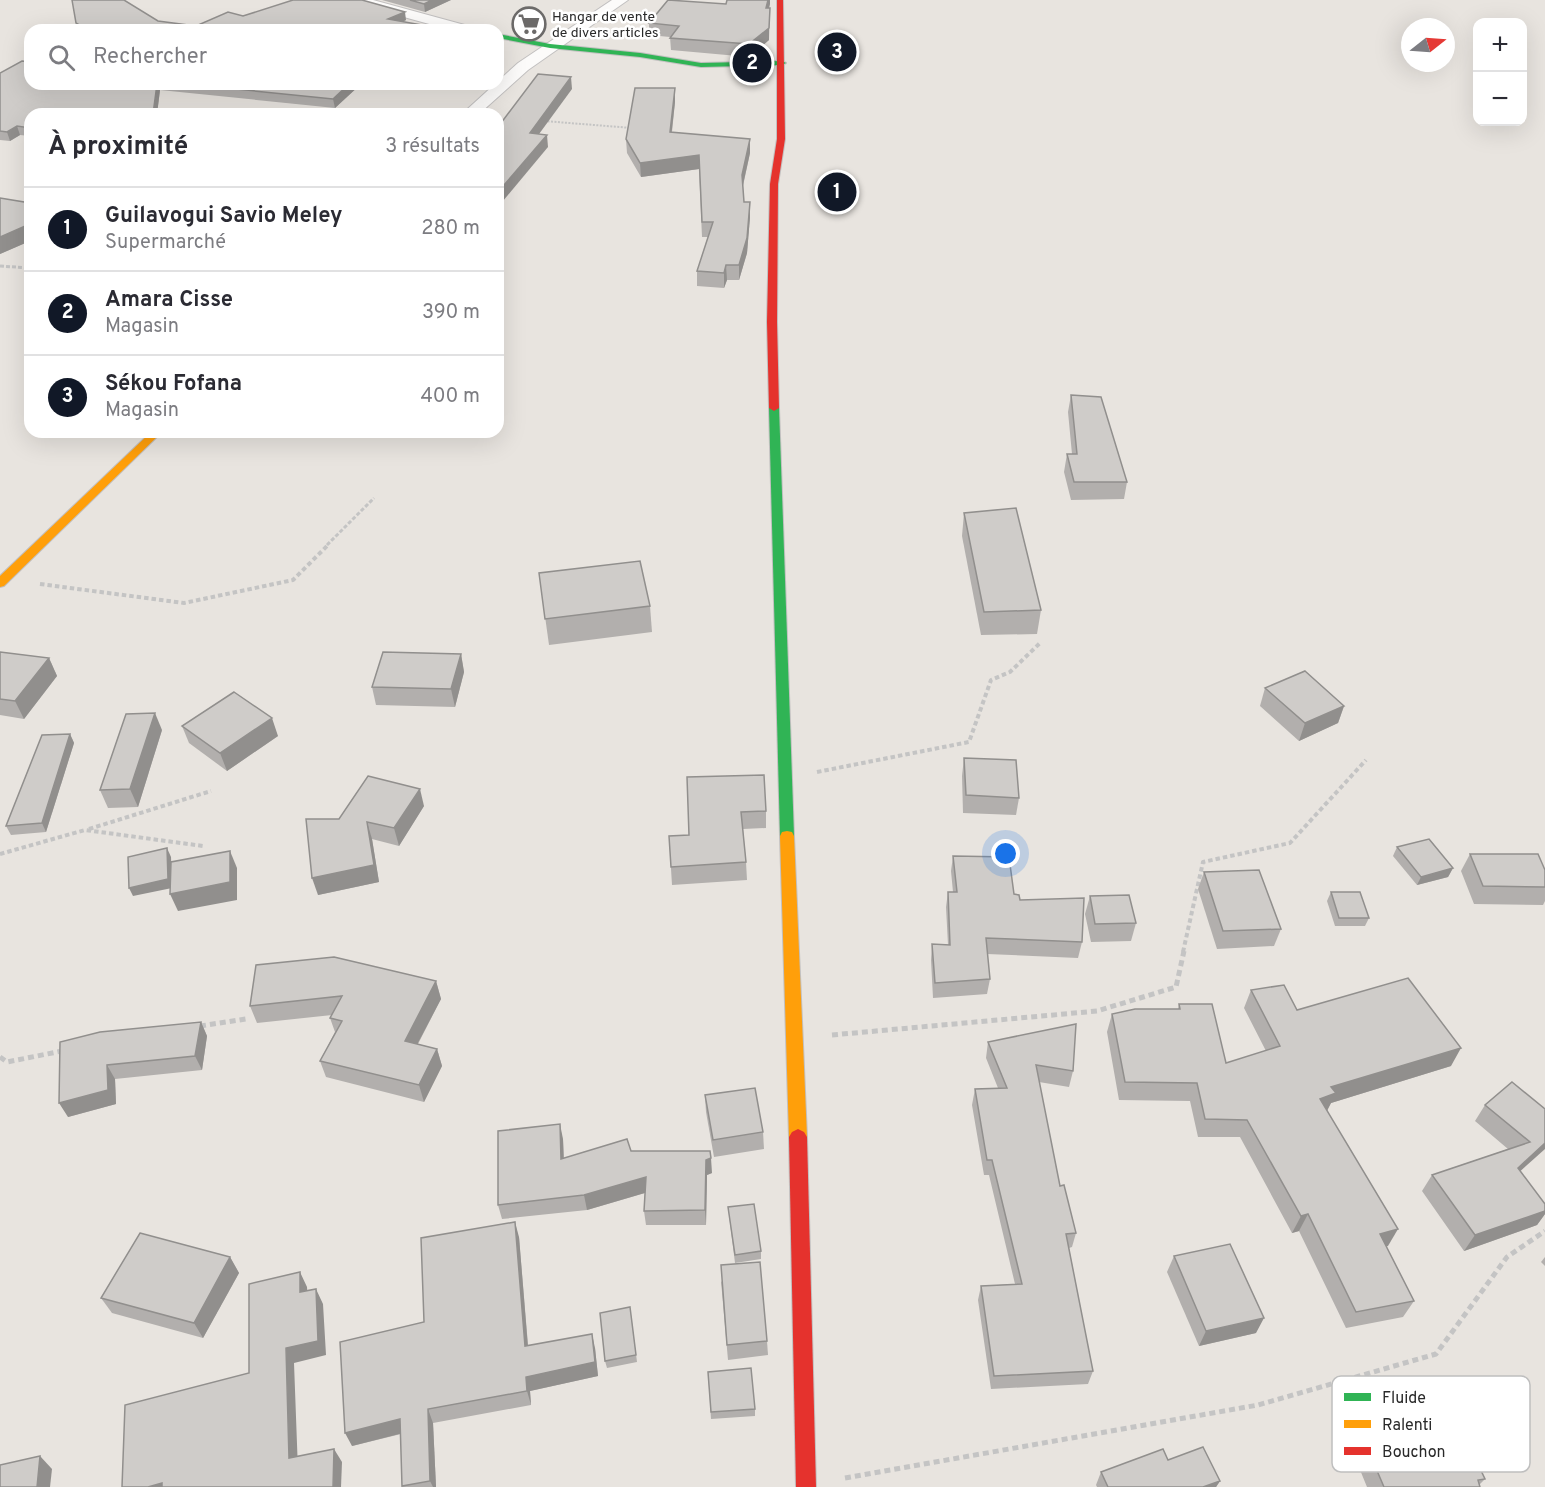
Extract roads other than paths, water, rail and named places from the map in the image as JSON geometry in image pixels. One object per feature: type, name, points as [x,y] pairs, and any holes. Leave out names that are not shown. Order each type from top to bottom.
[{"type":"main road","points":[[780,0],[781,139],[774,184],[772,322],[784,778],[796,1038],[806,1486]]},
{"type":"main road","points":[[504,37],[550,46],[640,55],[700,65],[782,63]]},
{"type":"main road","points":[[2,581],[151,438]]},
{"type":"street","points":[[358,0],[445,24]]},
{"type":"street","points":[[504,83],[550,46],[621,0]]},
{"type":"street","points":[[476,108],[495,90]]},
{"type":"place","name":"Hangar de vente de divers articles","points":[[529,24]]},
{"type":"place","name":"Sékou Fofana","points":[[837,52]]},
{"type":"place","name":"Amara Cisse","points":[[752,63]]},
{"type":"place","name":"Guilavogui Savio Meley","points":[[837,192]]}]
